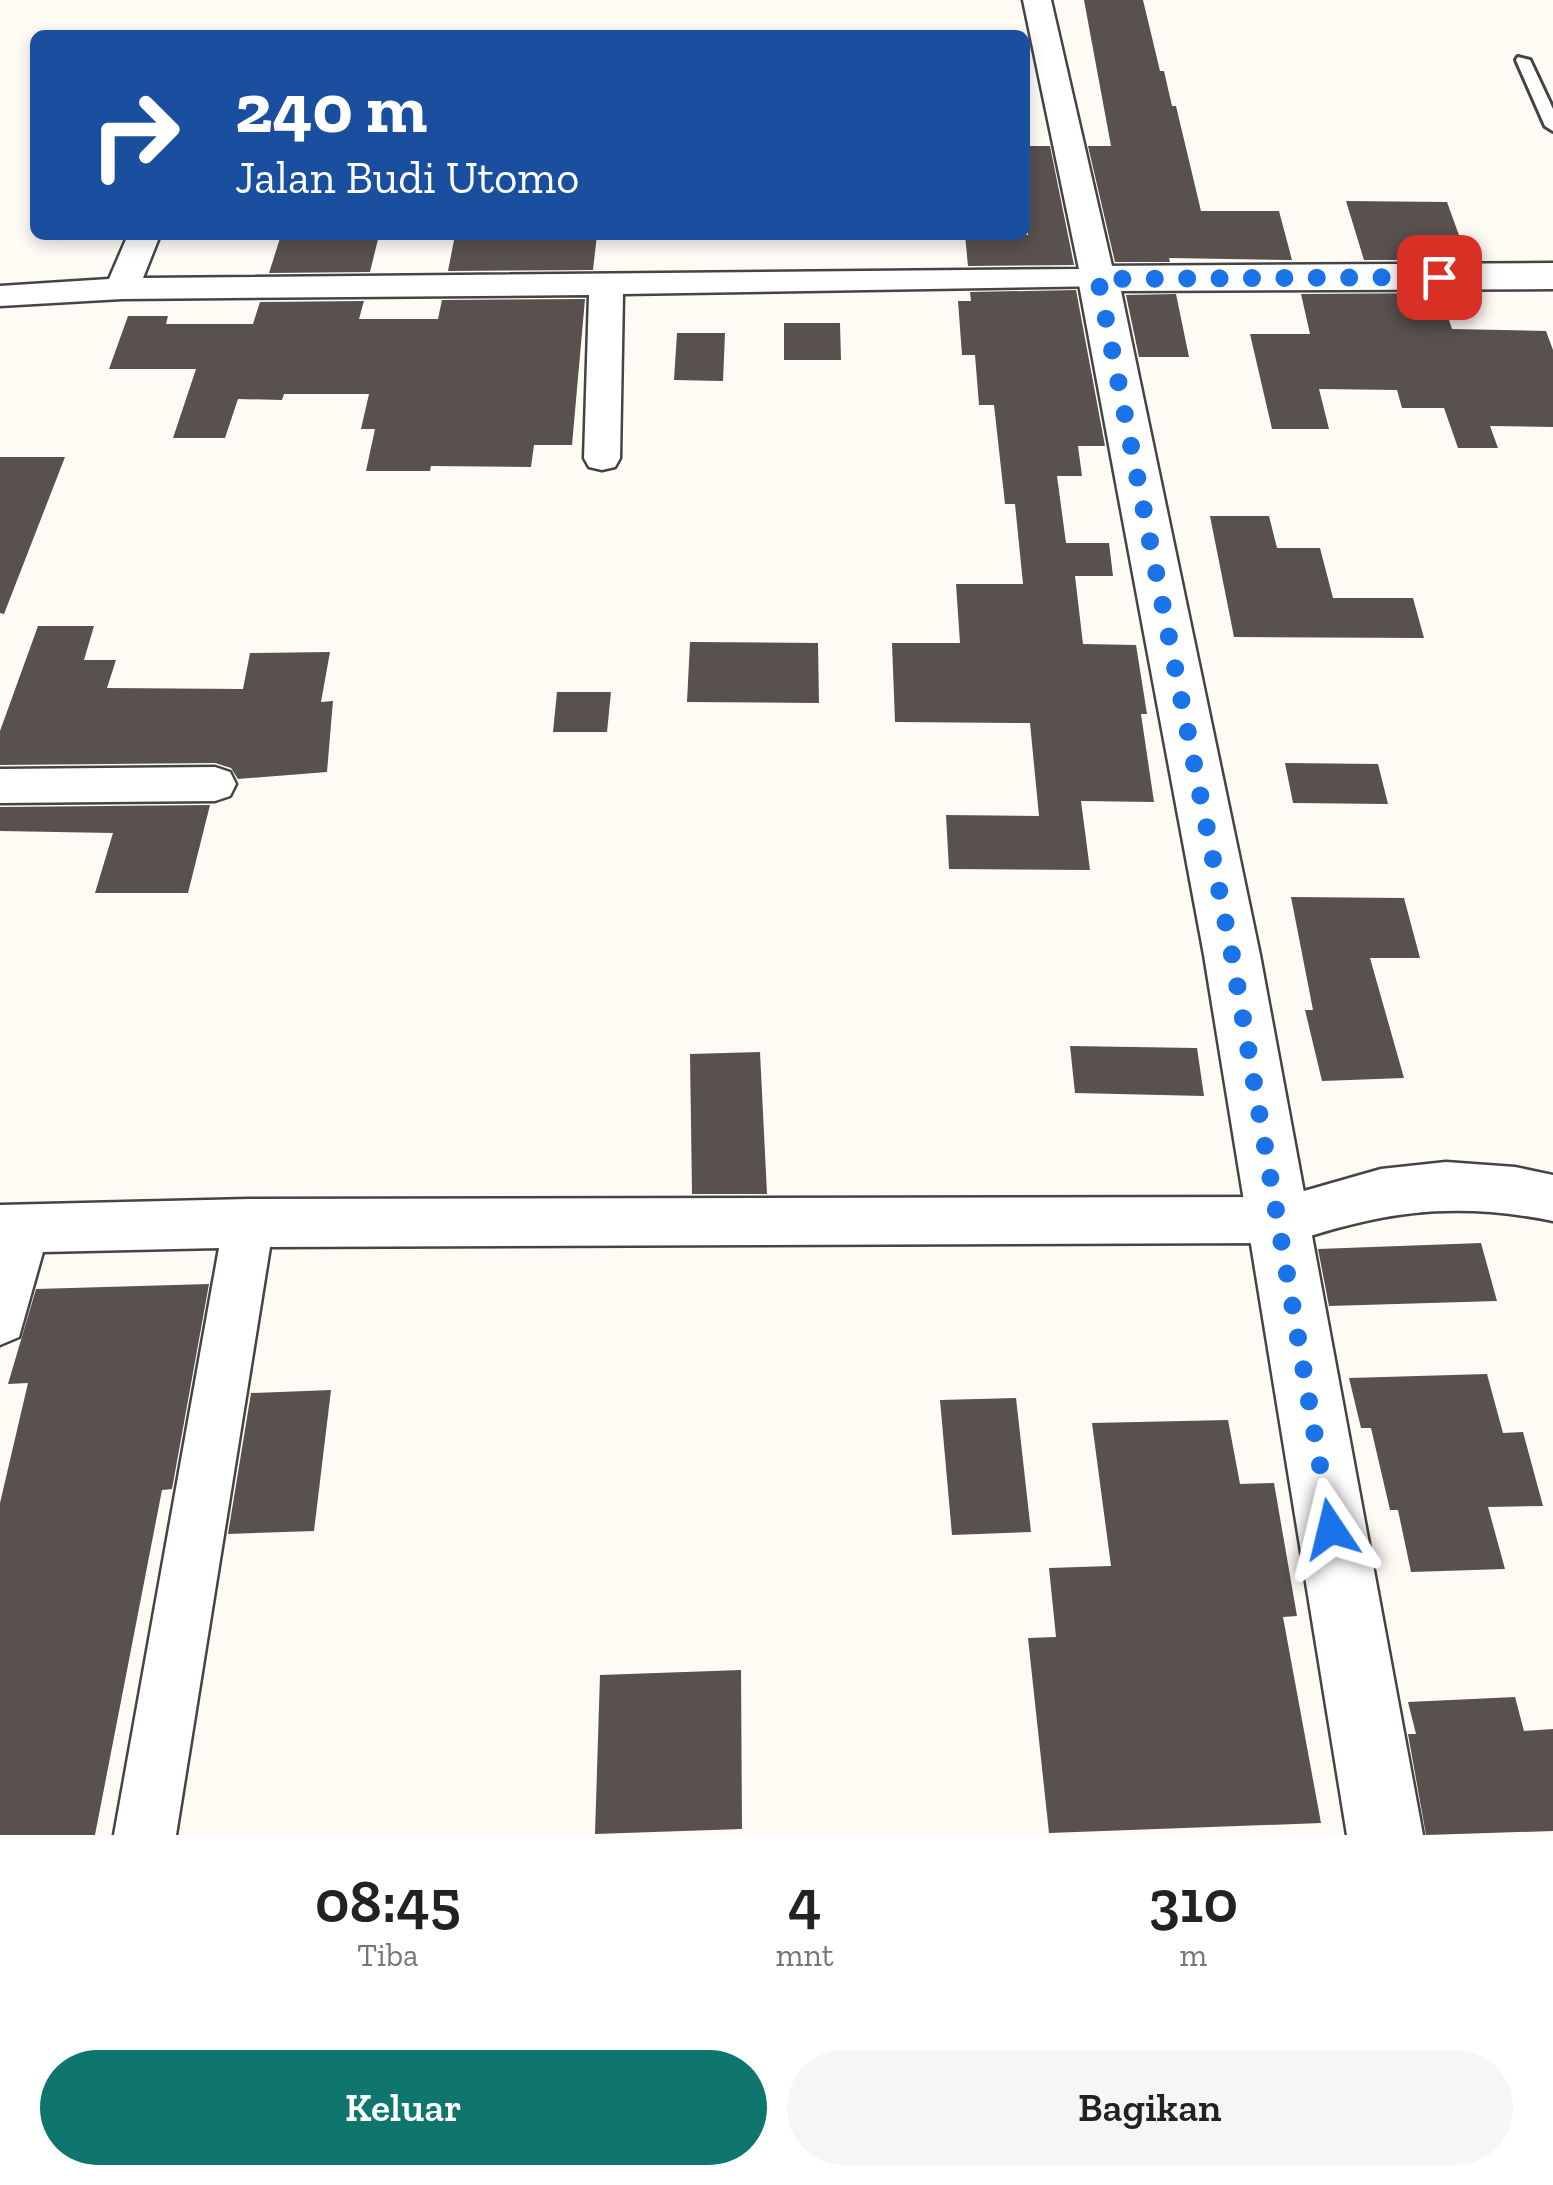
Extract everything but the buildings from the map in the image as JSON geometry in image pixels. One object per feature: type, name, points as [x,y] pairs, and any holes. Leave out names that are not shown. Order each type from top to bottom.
[{"type":"street","points":[[1037,0],[1098,279],[1232,955],[1384,1835]]},
{"type":"street","points":[[1030,101],[1057,101]]},
{"type":"street","points":[[122,289],[142,240]]},
{"type":"street","points":[[0,296],[122,289],[1553,276]]},
{"type":"street","points":[[602,458],[606,286]]},
{"type":"street","points":[[0,328],[24,305],[46,296]]},
{"type":"street","points":[[0,786],[215,784]]},
{"type":"street","points":[[0,1320],[12,1228],[249,1223],[1278,1221],[1346,1198],[1426,1184],[1513,1188],[1553,1198]]},
{"type":"street","points":[[145,1835],[249,1223]]},
{"type":"lane","points":[[1523,60],[1553,126]]},
{"type":"route","points":[[1331,1529],[1232,955],[1098,279],[1439,277]]}]
